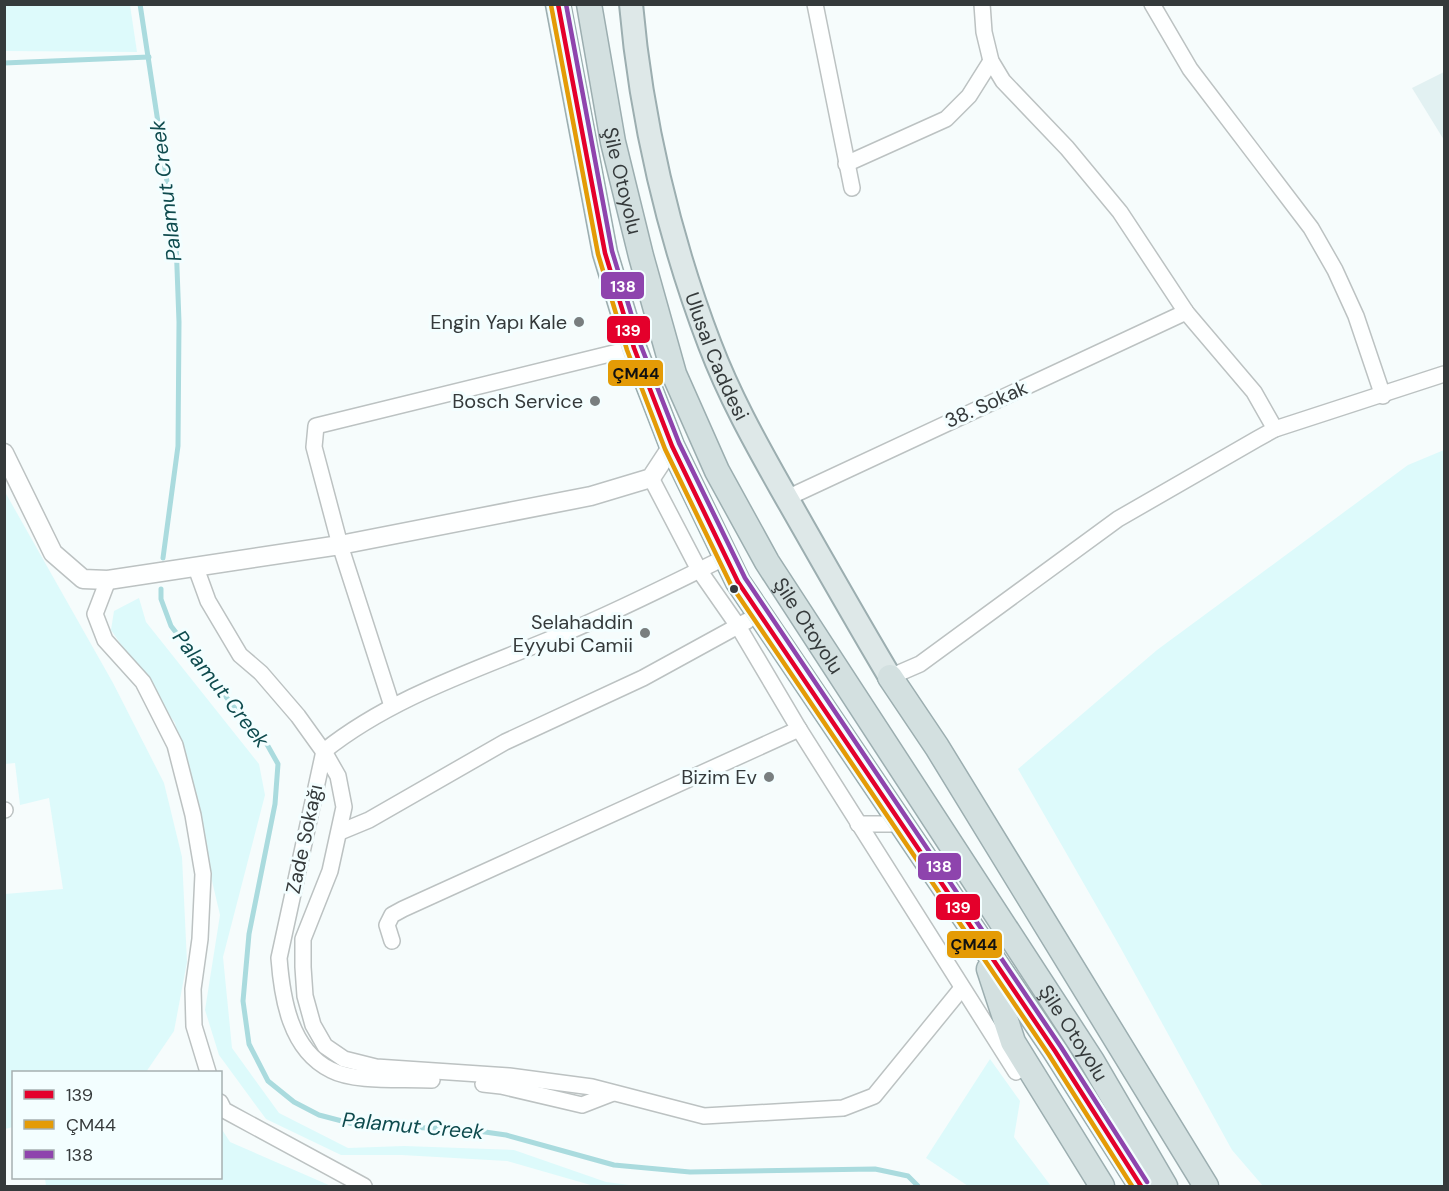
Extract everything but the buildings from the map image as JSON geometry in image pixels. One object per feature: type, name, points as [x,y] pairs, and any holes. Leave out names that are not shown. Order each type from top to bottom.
[{"type":"highway","name":"Şile Otoyolu","points":[[558,4],[605,253],[634,348],[672,446],[738,582],[1055,1051],[1141,1186]]},
{"type":"highway","name":"Şile Otoyolu","points":[[589,4],[612,142],[641,256],[674,374],[717,471],[767,562],[1092,1061],[1165,1186]]},
{"type":"highway","points":[[890,677],[937,747],[1206,1186]]},
{"type":"highway","points":[[980,941],[1013,1042],[1102,1186]]},
{"type":"highway","points":[[1165,1119],[1190,1186]]},
{"type":"main road","name":"Ulusal Caddesi","points":[[631,4],[644,97],[678,249],[710,346],[746,424],[890,677]]},
{"type":"street","points":[[815,4],[852,188]]},
{"type":"street","points":[[982,4],[984,32],[991,61],[1003,81],[1067,148],[1120,212],[1186,312],[1254,392],[1275,429]]},
{"type":"street","points":[[1152,4],[1190,69],[1311,228],[1335,270],[1356,316],[1383,396]]},
{"type":"street","points":[[846,164],[946,119],[969,96],[991,61]]},
{"type":"street","name":"38. Sokak","points":[[787,498],[1186,312]]},
{"type":"street","points":[[392,706],[340,545],[314,447],[316,426],[634,348]]},
{"type":"street","points":[[890,677],[920,664],[938,652],[1118,519],[1275,429],[1383,396],[1444,374]]},
{"type":"street","points":[[4,453],[53,553],[83,579],[108,580],[340,545],[591,496],[651,478],[672,446]]},
{"type":"street","points":[[651,478],[699,570],[738,626],[858,824],[1016,1072]]},
{"type":"street","points":[[324,751],[351,729],[392,706],[568,632],[726,557]]},
{"type":"street","points":[[196,568],[208,601],[240,655],[261,673],[298,716],[324,751],[338,776],[344,807],[340,832],[330,871],[303,939],[305,996],[313,1025],[325,1046],[344,1059],[376,1067],[509,1076],[592,1087],[704,1116],[843,1108],[873,1096],[962,988]]},
{"type":"street","points":[[108,580],[95,614],[105,639],[143,682],[175,745],[193,815],[203,874],[200,939],[192,989],[194,1026],[208,1071]]},
{"type":"street","points":[[340,832],[369,820],[505,742],[643,678],[760,614]]},
{"type":"street","points":[[392,941],[387,925],[392,915],[403,909],[799,729]]},
{"type":"street","name":"Zade Sokağı","points":[[324,751],[279,958],[281,985],[289,1019],[312,1056],[332,1071],[342,1073],[394,1080],[428,1079],[501,1086],[582,1105],[613,1094]]},
{"type":"street","points":[[858,824],[900,824]]},
{"type":"street","points":[[222,1106],[224,1110],[364,1186]]},
{"type":"shaded area","points":[[5,4],[130,5],[137,52],[5,51]]},
{"type":"shaded area","points":[[1444,72],[1444,140],[1412,88]]},
{"type":"shaded area","points":[[1444,450],[1444,1186],[1263,1186],[1232,1150],[1119,945],[1018,769],[1157,650],[1408,465]]},
{"type":"shaded area","points":[[5,492],[113,683],[164,783],[182,857],[187,962],[174,1031],[147,1071],[12,1071],[12,1127],[5,1129],[5,894],[63,889],[49,798],[20,805],[15,763],[5,764]]},
{"type":"shaded area","points":[[139,598],[146,622],[259,764],[265,795],[223,957],[232,1048],[279,1113],[348,1148],[404,1146],[514,1150],[606,1182],[637,1186],[594,1186],[507,1161],[402,1155],[341,1155],[266,1119],[219,1055],[205,1010],[220,915],[175,723],[111,630],[114,611]]},
{"type":"shaded area","points":[[990,1059],[1020,1101],[1014,1137],[1051,1186],[968,1186],[926,1158]]},
{"type":"shaded area","points":[[222,1130],[230,1142],[331,1186],[46,1186],[45,1179],[222,1179]]},
{"type":"waterway","name":"Palamut Creek","points":[[140,4],[176,241],[179,322],[178,446],[163,558]]},
{"type":"waterway","points":[[4,63],[149,57]]},
{"type":"waterway","name":"Palamut Creek","points":[[161,589],[161,599],[171,626],[237,711],[264,739],[278,764],[275,804],[249,934],[243,1001],[249,1044],[268,1081],[294,1102],[319,1115],[361,1126],[464,1129],[506,1135],[614,1165],[690,1172],[875,1169],[908,1176],[918,1186]]},
{"type":"transit line","name":"139","points":[[558,4],[605,253],[634,348],[672,446],[738,582],[1055,1051],[1141,1186]]},
{"type":"transit line","name":"138","points":[[566,4],[612,251],[641,346],[679,443],[745,578],[1061,1047],[1147,1182]]},
{"type":"transit line","name":"ÇM44","points":[[551,5],[598,254],[627,350],[665,449],[731,585],[1049,1055],[1132,1186]]},
{"type":"place","name":"Engin Yapı Kale","points":[[579,322]]},
{"type":"place","name":"Bosch Service","points":[[595,401]]},
{"type":"place","name":"Selahaddin Eyyubi Camii","points":[[645,633]]},
{"type":"place","name":"Bizim Ev","points":[[769,777]]}]
